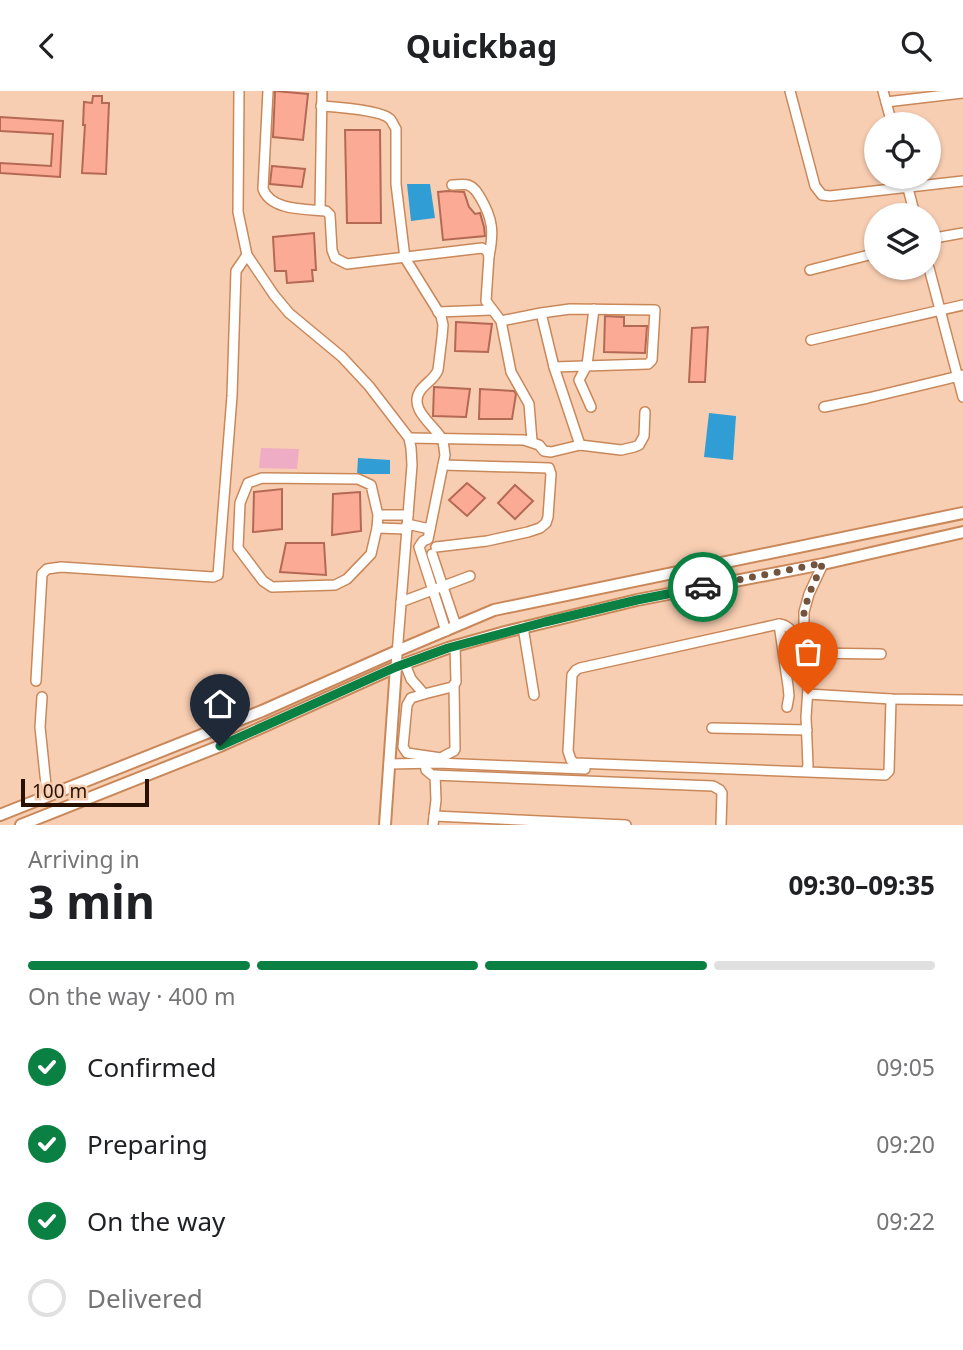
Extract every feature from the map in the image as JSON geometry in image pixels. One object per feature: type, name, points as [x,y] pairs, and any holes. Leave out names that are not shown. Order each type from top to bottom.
[{"type":"street","points":[[239,91],[238,212],[247,255],[289,313],[342,357],[369,386],[409,438],[411,448],[412,465],[397,651],[400,666],[385,825]]},
{"type":"street","points":[[268,91],[263,188],[265,195],[280,204],[326,211],[330,215],[335,258],[347,264],[482,248],[489,256]]},
{"type":"street","points":[[320,210],[322,91]]},
{"type":"street","points":[[790,91],[815,185],[822,195],[898,189]]},
{"type":"street","points":[[883,91],[889,112]]},
{"type":"street","points":[[886,102],[963,93]]},
{"type":"street","points":[[321,106],[377,114],[390,119],[396,129],[396,184],[405,258],[438,311],[443,325],[436,376],[419,392],[418,398],[419,410],[442,439],[445,455],[428,539]]},
{"type":"street","points":[[941,184],[963,181]]},
{"type":"street","points":[[452,185],[472,187],[486,208],[492,224],[486,297],[491,310],[501,321],[510,372],[529,404],[532,442]]},
{"type":"street","points":[[941,237],[963,233]]},
{"type":"street","points":[[36,681],[42,574],[47,569],[61,566],[213,577],[218,575],[232,396],[236,271],[247,255]]},
{"type":"street","points":[[810,270],[864,256]]},
{"type":"street","points":[[932,280],[960,375],[963,397]]},
{"type":"street","points":[[811,340],[963,305]]},
{"type":"street","points":[[501,321],[570,309],[655,310],[652,360],[648,364],[554,367]]},
{"type":"street","points":[[591,407],[580,384],[580,376],[586,366],[594,309]]},
{"type":"street","points":[[438,311],[491,310]]},
{"type":"street","points":[[541,313],[554,367],[580,445]]},
{"type":"street","points":[[824,407],[960,375]]},
{"type":"street","points":[[544,451],[551,452],[580,445],[621,450],[634,447],[639,445],[644,436],[645,412]]},
{"type":"street","points":[[409,438],[532,442],[544,451],[551,474],[548,517],[540,528],[430,552],[419,550],[423,541],[428,539]]},
{"type":"street","points":[[443,465],[549,468]]},
{"type":"street","points":[[262,478],[358,479],[371,485],[379,515],[371,554],[347,579],[335,585],[272,587],[238,548],[240,503],[248,483],[262,478]]},
{"type":"street","points":[[0,815],[262,711],[494,610],[963,513]]},
{"type":"street","points":[[379,515],[430,529]]},
{"type":"street","points":[[377,528],[407,523]]},
{"type":"street","points":[[21,825],[220,746],[400,666],[455,646],[637,600],[963,532]]},
{"type":"street","points":[[428,539],[433,542],[430,552],[438,589],[451,628]]},
{"type":"street","points":[[806,771],[808,650],[804,612],[823,563]]},
{"type":"street","points":[[401,603],[470,576]]},
{"type":"street","points":[[779,624],[788,687],[787,707]]},
{"type":"street","points":[[881,654],[808,650],[789,627],[779,624],[576,670],[572,675],[569,757],[575,763],[887,774],[891,699]]},
{"type":"street","points":[[523,627],[534,695]]},
{"type":"street","points":[[441,762],[454,748],[455,646]]},
{"type":"street","points":[[400,666],[424,694]]},
{"type":"street","points":[[441,762],[407,753],[403,747],[407,705],[411,698],[454,685]]},
{"type":"street","points":[[808,694],[963,700]]},
{"type":"street","points":[[42,697],[40,727],[47,795]]},
{"type":"street","points":[[712,728],[807,730]]},
{"type":"street","points":[[389,764],[441,762],[590,769]]},
{"type":"street","points":[[435,775],[442,771],[441,762]]},
{"type":"street","points":[[425,764],[429,774],[435,775],[713,786],[722,793],[721,825]]},
{"type":"street","points":[[435,775],[436,800],[433,820],[626,825]]},
{"type":"shaded area","points":[[261,448],[299,449],[297,469],[259,468]]},
{"type":"water","points":[[407,184],[430,184],[435,218],[411,221]]},
{"type":"water","points":[[709,413],[736,416],[733,460],[704,457]]},
{"type":"water","points":[[358,458],[390,460],[390,474],[357,474]]},
{"type":"building","points":[[275,91],[308,94],[303,140],[273,137]]},
{"type":"building","points":[[93,96],[102,96],[102,103],[109,103],[106,174],[82,173],[84,102],[92,103]]},
{"type":"building","points":[[0,117],[63,121],[60,177],[0,173],[0,163],[51,166],[53,134],[0,131]]},
{"type":"building","points":[[345,130],[380,130],[381,223],[347,223]]},
{"type":"building","points":[[272,166],[305,169],[302,187],[270,184]]},
{"type":"building","points":[[438,192],[464,192],[469,207],[475,214],[480,213],[485,236],[443,240]]},
{"type":"building","points":[[314,233],[316,270],[312,270],[313,281],[287,283],[286,271],[275,271],[273,237]]},
{"type":"building","points":[[605,316],[624,317],[624,326],[647,326],[645,353],[604,352]]},
{"type":"building","points":[[456,322],[492,324],[488,352],[455,351]]},
{"type":"building","points":[[708,327],[705,382],[689,382],[692,328]]},
{"type":"building","points":[[434,387],[470,389],[466,417],[433,416]]},
{"type":"building","points":[[480,389],[514,391],[516,394],[512,419],[479,419]]},
{"type":"building","points":[[467,483],[485,498],[467,516],[449,500]]},
{"type":"building","points":[[515,485],[533,501],[515,519],[498,503]]},
{"type":"building","points":[[282,489],[282,529],[253,532],[254,492]]},
{"type":"building","points":[[360,492],[361,531],[332,535],[333,494]]},
{"type":"building","points":[[286,543],[324,543],[326,575],[280,572]]},
{"type":"way so far","points":[[703,587],[823,563],[804,612],[810,660],[808,694]]},
{"type":"route","points":[[220,746],[396,667],[448,648],[545,622],[703,587]]}]
